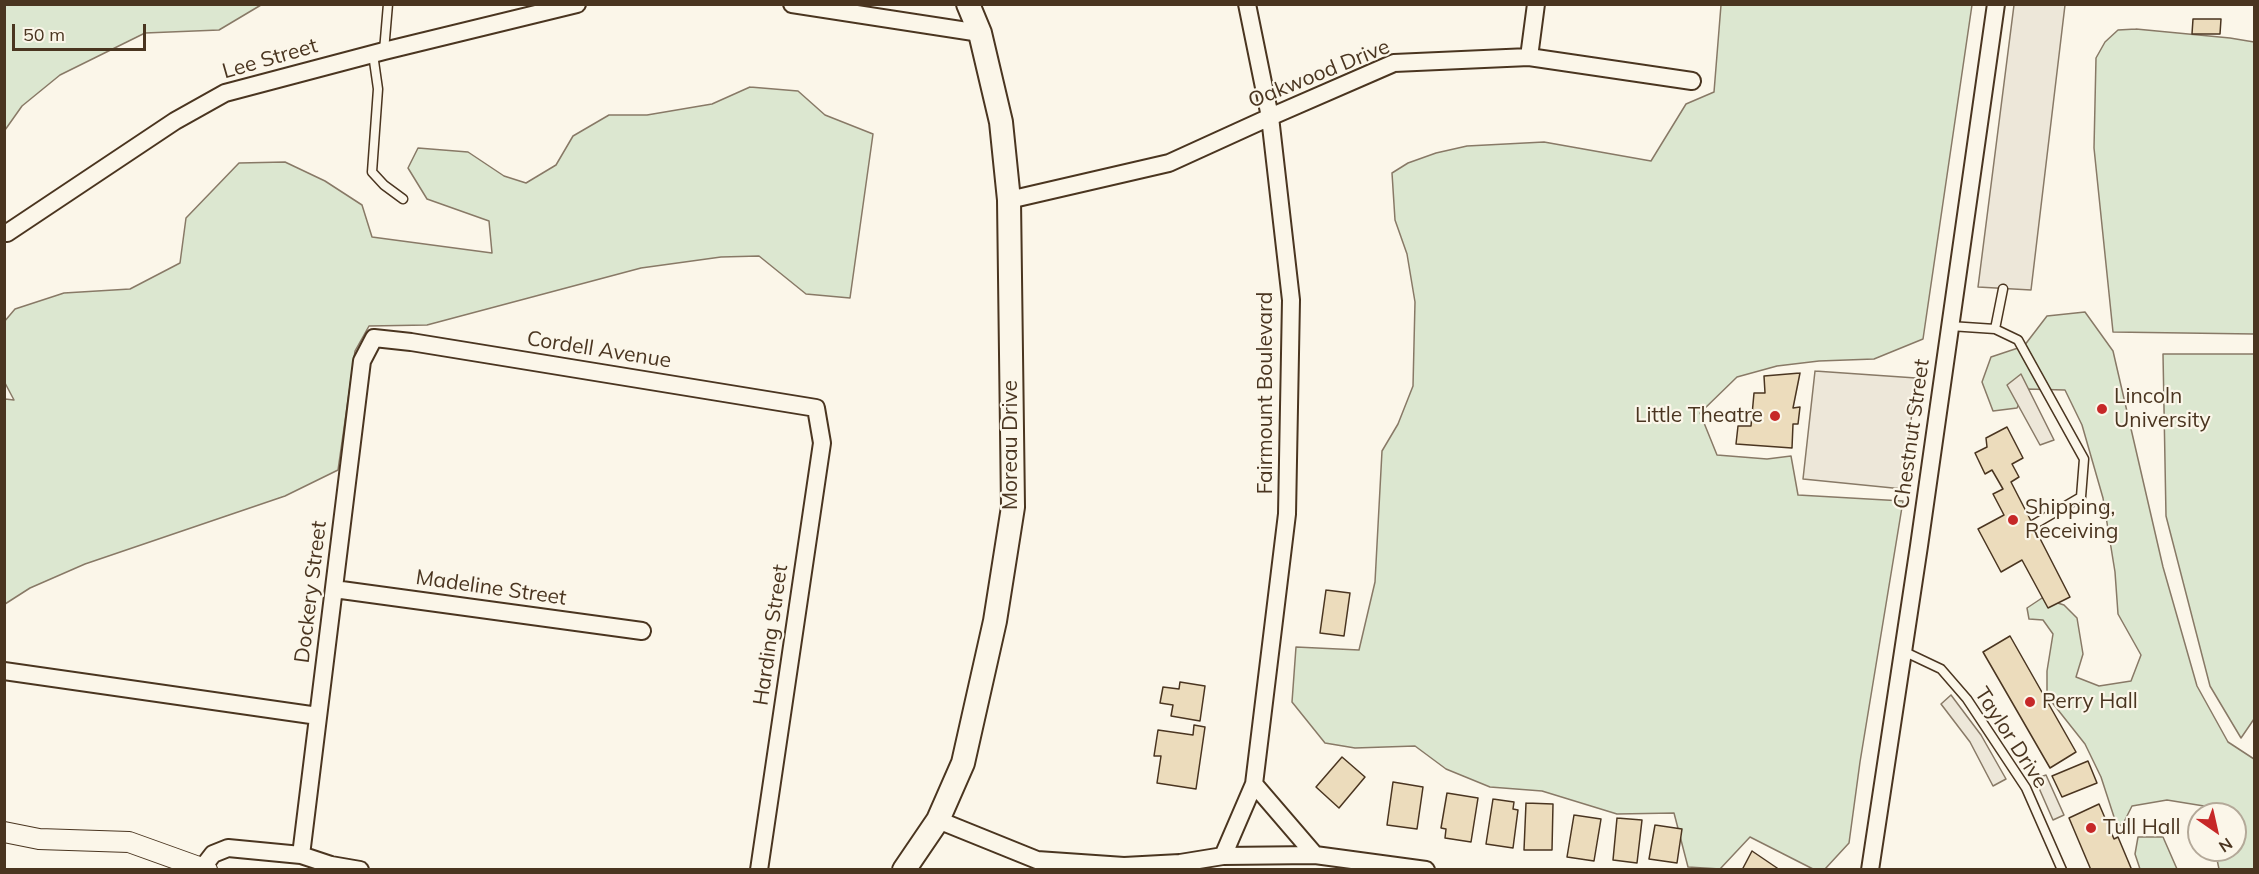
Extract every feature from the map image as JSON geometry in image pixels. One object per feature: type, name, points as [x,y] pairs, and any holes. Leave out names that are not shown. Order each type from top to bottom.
[{"type":"main road","name":"Moreau Drive","points":[[904,870],[938,820],[963,763],[995,621],[1013,507],[1009,200],[1001,122],[980,33],[968,4]]},
{"type":"street","name":"Lee Street","points":[[7,233],[176,121],[225,93],[577,4]]},
{"type":"street","points":[[792,4],[980,33]]},
{"type":"street","name":"Fairmount Boulevard","points":[[1222,856],[1254,784],[1287,514],[1291,300],[1270,117],[1247,4]]},
{"type":"street","points":[[1529,57],[1536,4]]},
{"type":"street","name":"Chestnut Street","points":[[1870,870],[1996,4]]},
{"type":"street","name":"Oakwood Drive","points":[[1009,200],[1169,164],[1394,63],[1529,57],[1692,81]]},
{"type":"street","name":"Cordell Avenue","points":[[374,338],[411,342],[816,408]]},
{"type":"street","name":"Dockery Street","points":[[301,855],[362,361],[374,338]]},
{"type":"street","name":"Harding Street","points":[[759,870],[822,443],[816,408]]},
{"type":"street","name":"Madeline Street","points":[[334,589],[642,631]]},
{"type":"street","points":[[4,671],[318,716]]},
{"type":"street","points":[[1254,784],[1315,855]]},
{"type":"street","points":[[938,820],[1037,860],[1124,866],[1180,863],[1222,856],[1315,855],[1426,870]]},
{"type":"street","points":[[4,832],[39,839],[129,842],[205,868],[213,854],[228,848],[301,855],[331,865],[360,870]]},
{"type":"lane","points":[[388,4],[379,53],[372,172],[384,185],[404,199]]},
{"type":"lane","points":[[1995,329],[2003,289]]},
{"type":"lane","points":[[1950,326],[1995,329],[2010,334],[2024,346],[2084,459],[2081,497],[2033,525]]},
{"type":"lane","name":"Taylor Drive","points":[[1903,651],[1941,669],[1967,699],[2026,788],[2062,870]]},
{"type":"green space","points":[[5,4],[261,5],[219,30],[145,33],[60,75],[22,106],[5,130]]},
{"type":"green space","points":[[1721,5],[1972,5],[1923,339],[1874,359],[1819,361],[1777,366],[1737,377],[1700,413],[1717,455],[1767,459],[1791,456],[1798,495],[1903,501],[1849,843],[1825,869],[1813,869],[1750,837],[1720,869],[1688,867],[1674,813],[1617,814],[1542,791],[1490,787],[1446,769],[1415,746],[1355,748],[1325,743],[1292,702],[1296,647],[1359,650],[1375,582],[1382,451],[1398,424],[1413,386],[1415,302],[1407,254],[1395,220],[1392,173],[1408,163],[1436,153],[1467,146],[1544,142],[1651,161],[1686,104],[1714,92]]},
{"type":"green space","points":[[2136,29],[2254,42],[2254,334],[2113,332],[2094,148],[2096,58],[2105,42],[2118,30]]},
{"type":"green space","points":[[750,87],[798,91],[825,115],[873,134],[850,298],[806,294],[759,256],[721,257],[641,268],[427,325],[369,326],[355,351],[338,470],[285,496],[85,564],[30,588],[5,604],[5,399],[14,400],[5,383],[4,322],[15,309],[64,293],[130,289],[180,263],[186,218],[239,163],[285,162],[325,181],[362,205],[372,237],[492,253],[489,221],[427,199],[408,168],[418,148],[468,152],[504,176],[526,183],[556,165],[573,136],[609,115],[647,115],[712,104]]},
{"type":"green space","points":[[2085,312],[2113,351],[2163,567],[2197,686],[2228,742],[2254,759],[2254,869],[2219,869],[2218,862],[2247,862],[2247,802],[2187,803],[2167,800],[2132,806],[2122,826],[2116,823],[2101,777],[2085,744],[2047,696],[2047,671],[2053,634],[2043,620],[2029,619],[2027,608],[2042,598],[2064,605],[2077,618],[2083,654],[2076,677],[2099,686],[2131,681],[2141,655],[2118,614],[2115,572],[2103,498],[2082,425],[2065,390],[2026,389],[2017,408],[1993,411],[1982,382],[1991,357],[2024,346],[2047,316]]},
{"type":"green space","points":[[2163,354],[2254,354],[2254,719],[2241,738],[2210,686],[2166,516]]},
{"type":"green space","points":[[2138,837],[2163,837],[2177,869],[2140,869],[2135,854]]},
{"type":"shaded area","points":[[2014,5],[2065,5],[2031,290],[1978,287]]},
{"type":"shaded area","points":[[1815,371],[1916,378],[1903,489],[1803,479]]},
{"type":"shaded area","points":[[2021,374],[2054,440],[2040,445],[2007,385]]},
{"type":"shaded area","points":[[1951,695],[1981,735],[2006,779],[1993,786],[1970,742],[1941,704]]},
{"type":"shaded area","points":[[2046,775],[2064,815],[2053,820],[2035,779]]},
{"type":"building","points":[[2193,19],[2221,19],[2220,34],[2192,34]]},
{"type":"building","name":"Little Theatre","points":[[1800,373],[1793,408],[1800,407],[1798,424],[1793,424],[1792,448],[1736,444],[1738,426],[1751,426],[1754,393],[1765,393],[1764,376]]},
{"type":"building","name":"Shipping, Receiving","points":[[2007,427],[2023,458],[2012,464],[2019,477],[2011,482],[2070,597],[2048,608],[2022,560],[2001,572],[1978,529],[2004,515],[1993,494],[2003,489],[1992,470],[1985,474],[1975,453],[1987,447],[1986,438]]},
{"type":"building","points":[[1326,590],[1350,593],[1344,636],[1320,633]]},
{"type":"building","name":"Perry Hall","points":[[2010,636],[2076,752],[2050,768],[1983,652]]},
{"type":"building","points":[[1180,682],[1205,686],[1200,721],[1171,716],[1173,705],[1160,703],[1163,687],[1179,689]]},
{"type":"building","points":[[1194,725],[1205,727],[1196,789],[1157,783],[1161,756],[1154,756],[1158,730],[1193,735]]},
{"type":"building","points":[[1342,757],[1365,777],[1339,808],[1316,787]]},
{"type":"building","points":[[2088,761],[2097,783],[2062,797],[2052,776]]},
{"type":"building","points":[[1393,782],[1423,787],[1417,829],[1387,825]]},
{"type":"building","points":[[1447,793],[1478,798],[1471,842],[1445,838],[1446,829],[1441,828]]},
{"type":"building","points":[[1493,799],[1514,802],[1513,809],[1518,810],[1513,848],[1486,844]]},
{"type":"building","points":[[1526,803],[1553,804],[1552,850],[1524,850]]},
{"type":"building","name":"Tull Hall","points":[[2099,804],[2114,839],[2118,837],[2131,868],[2128,870],[2091,870],[2069,818]]},
{"type":"building","points":[[1574,815],[1601,819],[1594,861],[1567,857]]},
{"type":"building","points":[[1617,818],[1642,820],[1637,863],[1613,860]]},
{"type":"building","points":[[1655,825],[1682,829],[1677,863],[1649,859]]},
{"type":"building","points":[[1752,851],[1780,870],[1742,870]]},
{"type":"place","name":"Lincoln University","points":[[2102,409]]},
{"type":"place","name":"Little Theatre","points":[[1775,416]]},
{"type":"place","name":"Shipping, Receiving","points":[[2013,520]]},
{"type":"place","name":"Perry Hall","points":[[2030,702]]},
{"type":"place","name":"Tull Hall","points":[[2091,828]]}]
